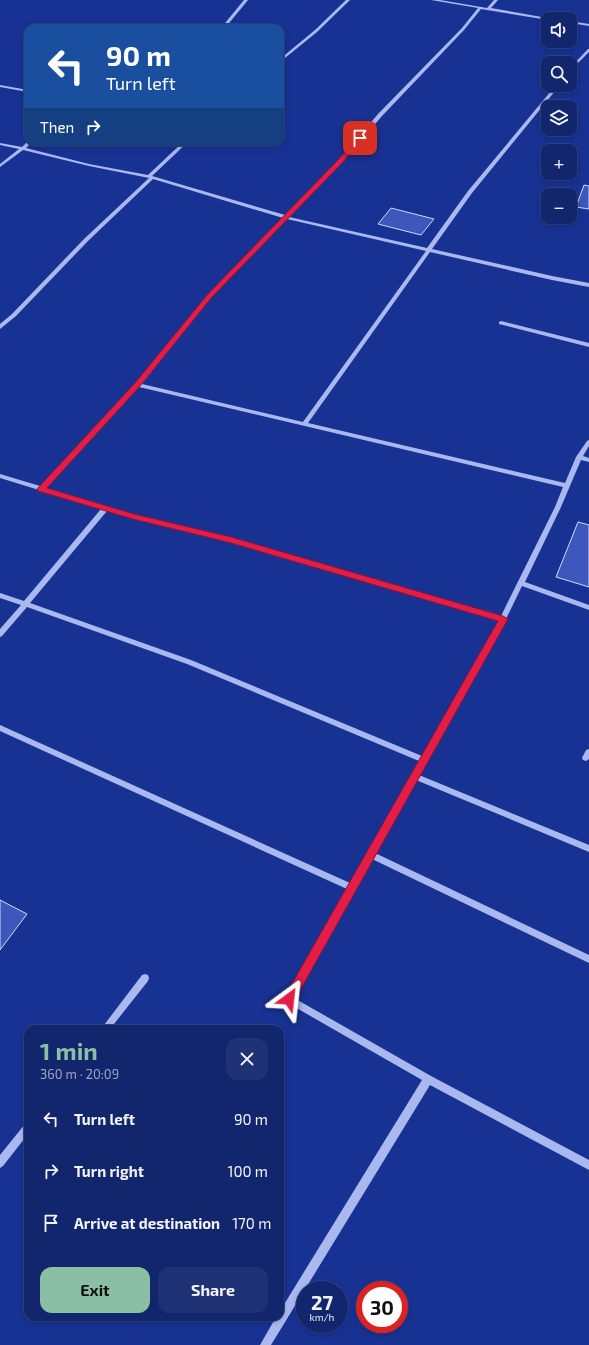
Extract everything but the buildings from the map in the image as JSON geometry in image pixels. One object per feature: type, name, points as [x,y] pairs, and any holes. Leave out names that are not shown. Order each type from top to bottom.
[{"type":"street","points":[[226,24],[246,0]]},
{"type":"street","points":[[284,58],[316,31],[348,0]]},
{"type":"street","points":[[433,0],[541,17]]},
{"type":"street","points":[[488,9],[496,0]]},
{"type":"street","points":[[41,489],[138,385],[210,295],[340,162],[380,115],[463,29],[481,7]]},
{"type":"street","points":[[577,23],[589,25]]},
{"type":"street","points":[[577,63],[589,50]]},
{"type":"street","points":[[0,86],[24,90]]},
{"type":"street","points":[[304,424],[427,250],[470,192],[552,92]]},
{"type":"street","points":[[0,144],[89,165],[150,177],[285,217],[552,278],[589,285]]},
{"type":"street","points":[[0,166],[25,146]]},
{"type":"street","points":[[0,327],[14,315],[86,240],[182,146]]},
{"type":"street","points":[[501,323],[589,345]]},
{"type":"street","points":[[138,385],[567,486]]},
{"type":"street","points":[[589,442],[579,457],[567,486],[503,619],[353,888],[289,999],[428,1079],[589,1165]]},
{"type":"street","points":[[579,457],[589,460]]},
{"type":"street","points":[[0,476],[133,517],[231,540],[503,619]]},
{"type":"street","points":[[0,634],[106,508]]},
{"type":"street","points":[[521,583],[589,608]]},
{"type":"street","points":[[0,595],[189,662],[425,760]]},
{"type":"street","points":[[0,728],[353,888]]},
{"type":"street","points":[[415,776],[589,849]]},
{"type":"street","points":[[371,855],[589,959]]},
{"type":"street","points":[[108,1025],[145,978]]},
{"type":"street","points":[[284,1314],[428,1079]]},
{"type":"street","points":[[0,1162],[24,1132]]},
{"type":"street","points":[[265,1345],[280,1321]]},
{"type":"route","points":[[289,999],[503,619],[231,540],[133,517],[41,489],[138,385],[210,295],[340,162],[360,138]]}]
